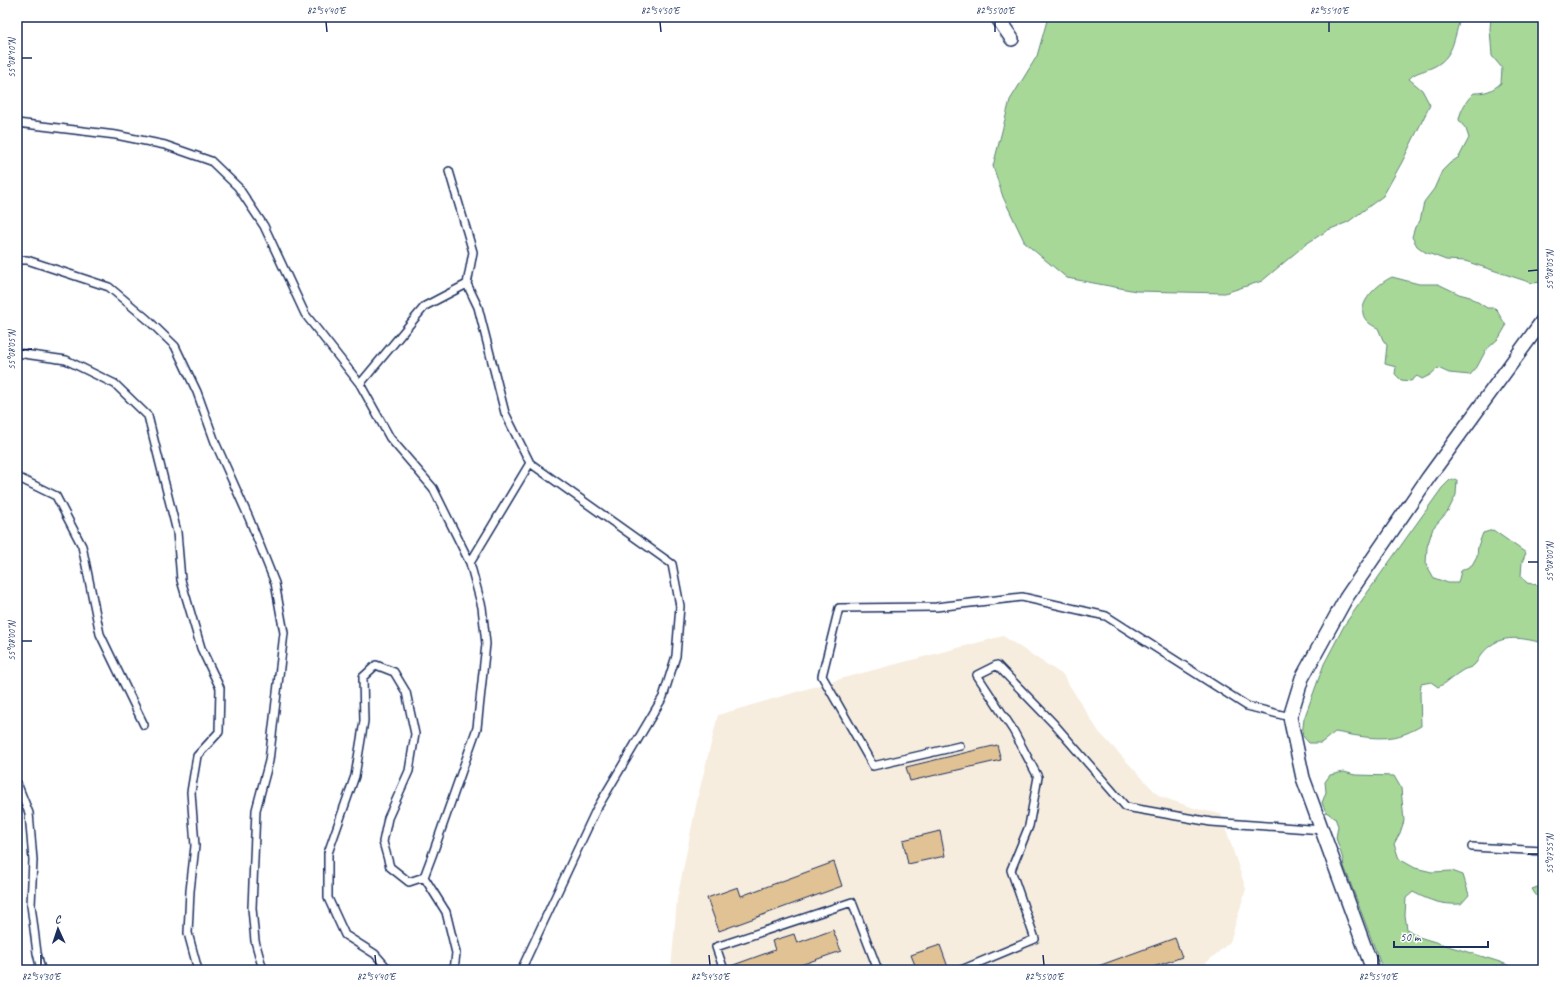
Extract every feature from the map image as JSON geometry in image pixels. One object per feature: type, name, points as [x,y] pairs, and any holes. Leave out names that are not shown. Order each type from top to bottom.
[{"type":"street","points":[[997,17],[1012,39]]},
{"type":"street","points":[[1373,970],[1303,778],[1290,717],[1302,678],[1346,598],[1428,478],[1543,320]]},
{"type":"lane","points":[[17,123],[116,135],[165,145],[210,161],[238,187],[264,226],[305,314],[360,384],[390,438],[433,488],[470,563],[482,607],[486,644],[477,728],[424,877]]},
{"type":"lane","points":[[449,171],[473,252],[467,284],[478,307],[504,413],[530,463],[672,564],[680,606],[676,656],[663,697],[596,810],[521,970]]},
{"type":"lane","points":[[17,260],[27,260],[110,287],[175,346],[197,392],[215,442],[249,518],[275,583],[284,633],[269,761],[256,810],[252,908],[255,941],[263,970]]},
{"type":"lane","points":[[360,384],[425,306],[467,284]]},
{"type":"lane","points":[[17,353],[66,360],[115,384],[148,416],[176,532],[181,580],[201,648],[220,688],[219,732],[197,756],[192,792],[196,846],[190,891],[188,933],[198,970]]},
{"type":"lane","points":[[470,563],[530,463]]},
{"type":"lane","points":[[17,476],[56,496],[82,546],[100,634],[144,725]]},
{"type":"lane","points":[[960,746],[873,766],[822,676],[839,608],[936,607],[1022,597],[1106,616],[1247,706],[1290,717]]},
{"type":"lane","points":[[390,970],[375,954],[345,935],[328,898],[328,853],[355,776],[364,721],[363,676],[376,665],[394,672],[406,692],[415,734],[409,771],[388,818],[383,842],[390,867],[408,882],[424,877]]},
{"type":"lane","points":[[961,970],[1035,940],[1011,870],[1029,826],[1038,777],[1013,730],[977,675],[997,665],[1054,724],[1126,807],[1211,822],[1323,830]]},
{"type":"lane","points":[[17,783],[29,813],[33,860],[32,905],[36,953],[41,970]]},
{"type":"lane","points":[[1472,847],[1543,851]]},
{"type":"lane","points":[[424,877],[446,912],[456,953],[454,970]]},
{"type":"lane","points":[[724,970],[716,947],[852,902],[878,970]]},
{"type":"shaded area","points":[[1003,636],[1063,675],[1099,732],[1159,796],[1197,809],[1221,814],[1246,889],[1230,942],[1198,970],[671,970],[677,899],[698,796],[718,715],[847,677]]},
{"type":"green space","points":[[1048,17],[1461,17],[1452,47],[1445,59],[1431,68],[1416,73],[1409,79],[1422,90],[1430,105],[1402,162],[1383,196],[1348,222],[1328,230],[1306,244],[1262,281],[1225,293],[1136,291],[1067,278],[1025,243],[1003,197],[993,166],[1010,100],[1037,56]]},
{"type":"green space","points":[[1491,17],[1543,17],[1543,282],[1532,283],[1465,261],[1446,260],[1425,252],[1417,246],[1412,237],[1415,227],[1420,221],[1424,202],[1434,189],[1442,171],[1459,157],[1469,138],[1466,129],[1459,120],[1464,105],[1474,93],[1489,91],[1501,83],[1502,68],[1492,56],[1490,29]]},
{"type":"green space","points":[[1392,277],[1419,284],[1438,284],[1459,294],[1470,297],[1487,308],[1495,308],[1498,311],[1506,326],[1499,338],[1486,350],[1477,367],[1470,375],[1449,373],[1438,368],[1430,375],[1422,379],[1417,376],[1411,381],[1401,380],[1395,374],[1396,367],[1385,364],[1387,345],[1378,328],[1368,322],[1364,316],[1363,309],[1366,301],[1377,287]]},
{"type":"green space","points":[[1450,480],[1457,480],[1456,495],[1448,511],[1433,528],[1427,547],[1426,564],[1434,578],[1448,583],[1458,583],[1461,571],[1472,565],[1477,556],[1478,546],[1483,533],[1493,530],[1526,553],[1522,562],[1521,576],[1527,583],[1538,585],[1543,597],[1543,643],[1517,638],[1502,640],[1494,643],[1488,648],[1473,666],[1463,670],[1442,685],[1438,687],[1431,682],[1421,684],[1421,726],[1407,733],[1378,738],[1335,732],[1321,743],[1309,743],[1302,735],[1304,719],[1324,664],[1345,624],[1442,488]]},
{"type":"green space","points":[[1344,772],[1355,775],[1394,776],[1401,788],[1404,821],[1394,844],[1399,859],[1415,868],[1432,872],[1452,871],[1463,875],[1469,895],[1461,904],[1436,902],[1413,892],[1406,898],[1405,915],[1407,929],[1419,937],[1500,962],[1520,970],[1383,970],[1344,866],[1336,838],[1338,826],[1335,818],[1326,812],[1322,803],[1326,792],[1325,782],[1330,775]]},
{"type":"green space","points":[[1543,885],[1543,899],[1538,897],[1532,889]]},
{"type":"building","points":[[997,745],[1001,760],[910,781],[906,767]]},
{"type":"building","points":[[940,831],[945,856],[908,864],[903,840]]},
{"type":"building","points":[[834,862],[842,886],[719,931],[707,898],[738,887],[741,896]]},
{"type":"building","points":[[833,930],[841,951],[786,970],[729,970],[728,967],[775,950],[772,941],[794,934],[797,943]]},
{"type":"building","points":[[1175,938],[1182,957],[1145,970],[1090,970],[1090,969]]},
{"type":"building","points":[[940,945],[949,970],[917,970],[911,955]]}]
